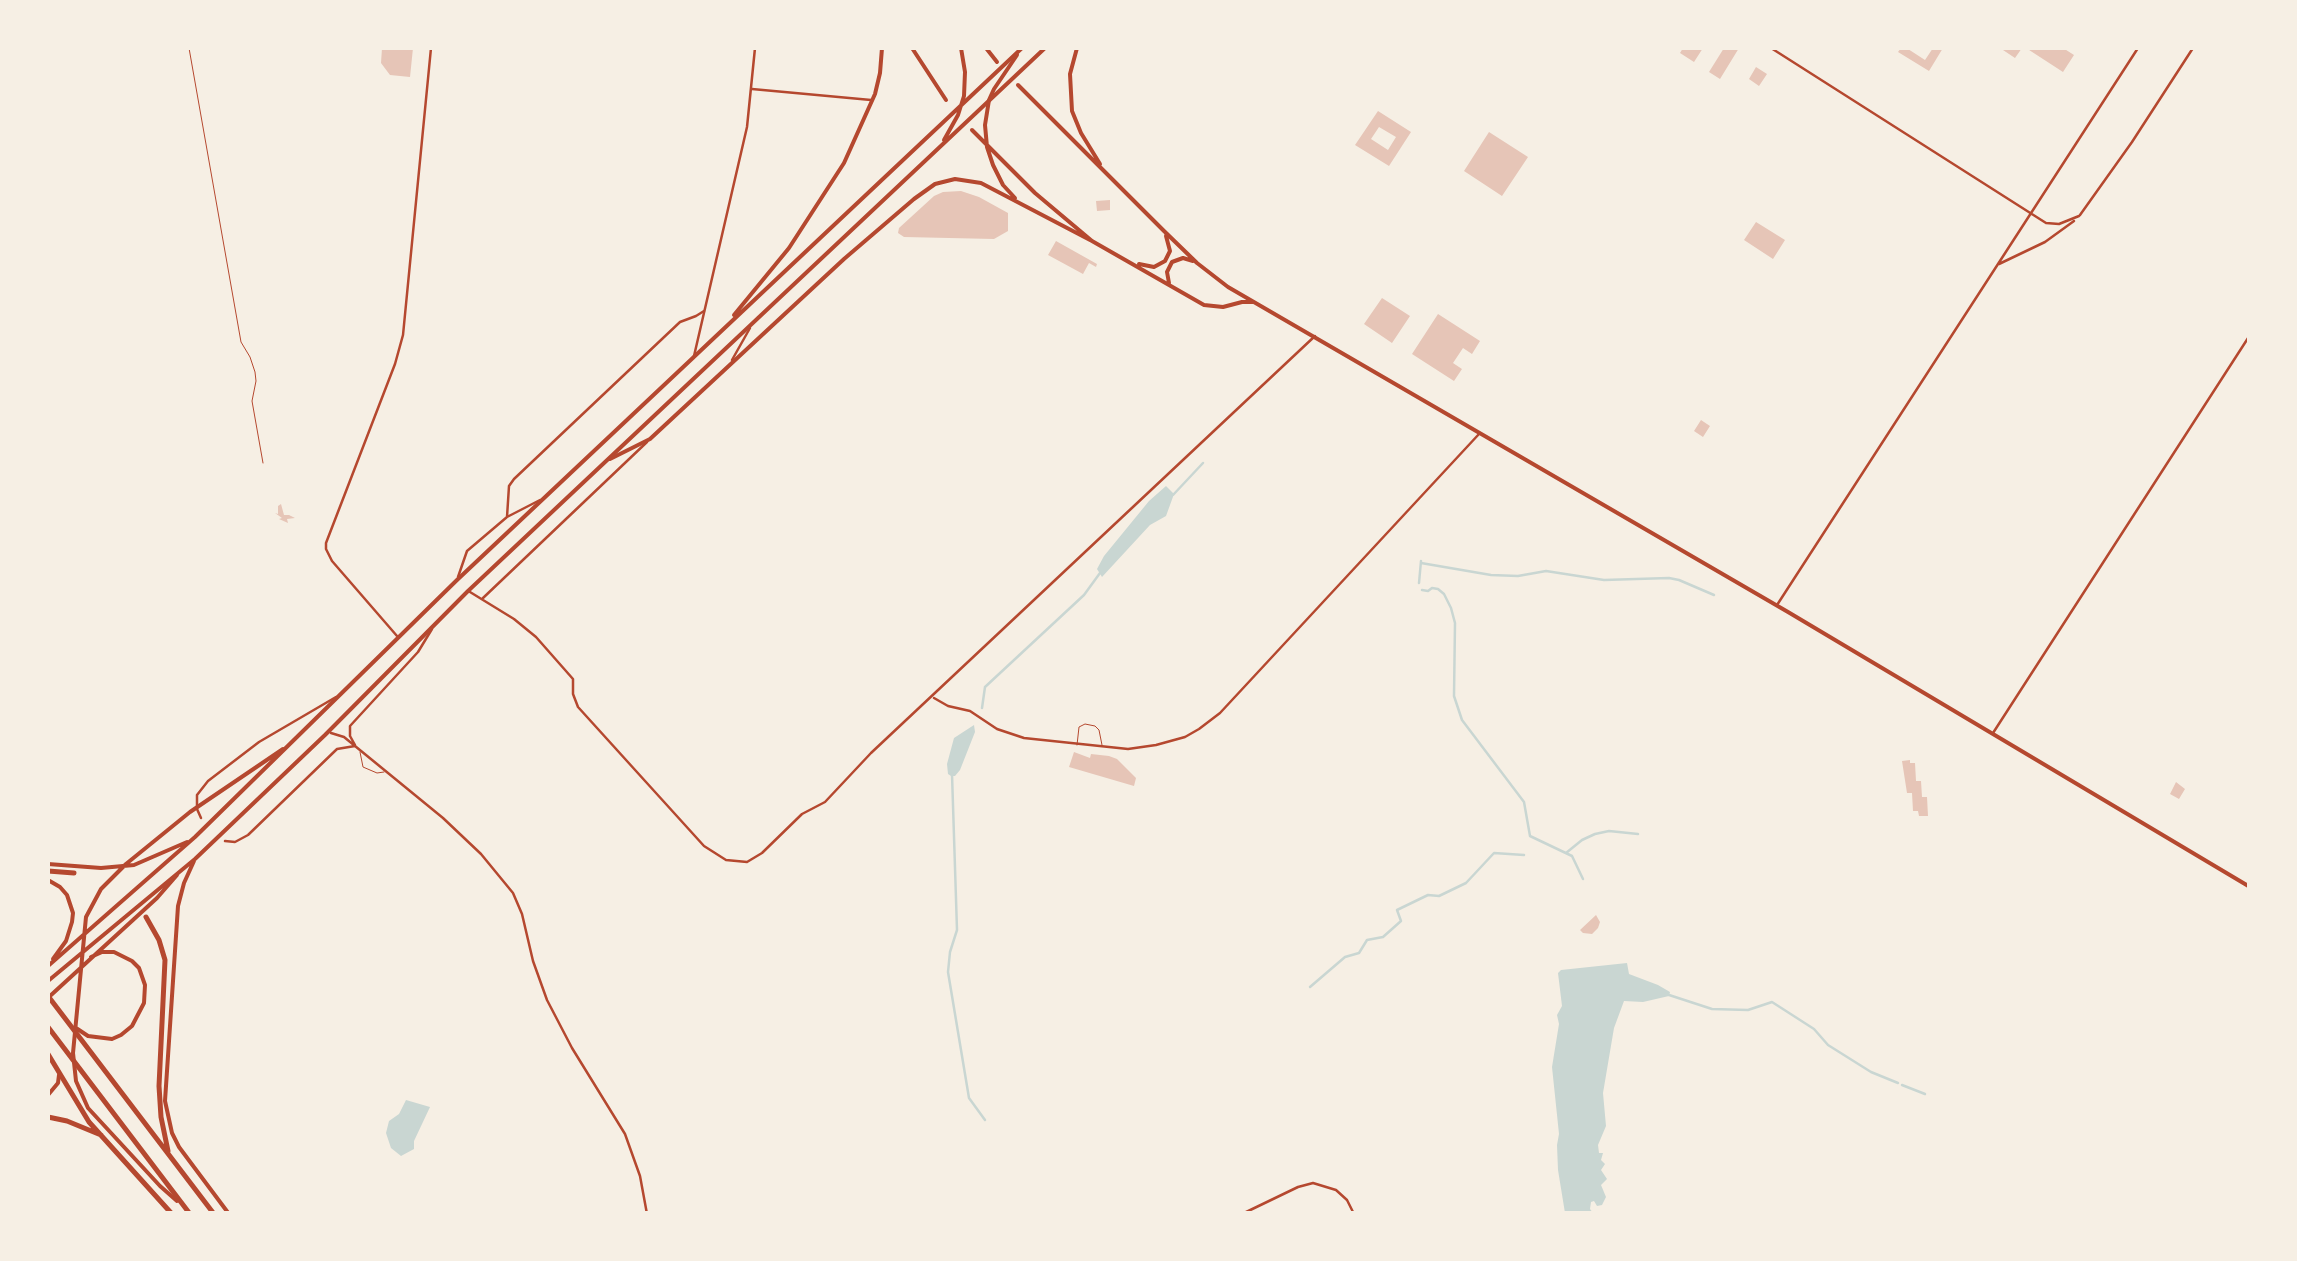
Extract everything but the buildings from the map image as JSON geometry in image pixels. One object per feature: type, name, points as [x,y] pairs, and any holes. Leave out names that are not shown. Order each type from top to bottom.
[{"type":"highway","points":[[48,867],[74,874]]},
{"type":"highway","points":[[146,918],[165,960],[159,1086],[169,1154]]},
{"type":"highway","points":[[48,997],[212,1211]]},
{"type":"highway","points":[[48,1027],[188,1210]]},
{"type":"highway","points":[[48,1054],[81,1111],[172,1214]]},
{"type":"highway","points":[[48,1117],[103,1136]]},
{"type":"main road","points":[[722,330],[779,261],[844,163],[872,100],[882,48]]},
{"type":"main road","points":[[912,48],[946,100]]},
{"type":"main road","points":[[938,148],[962,105],[965,81],[961,48]]},
{"type":"main road","points":[[986,48],[997,62]]},
{"type":"main road","points":[[1023,48],[999,79],[986,113],[986,147],[998,176],[1027,207]]},
{"type":"main road","points":[[48,966],[195,837],[457,580],[1023,48]]},
{"type":"main road","points":[[48,981],[194,859],[468,591],[1045,48]]},
{"type":"main road","points":[[1077,48],[1070,74],[1072,111],[1106,173]]},
{"type":"main road","points":[[1018,86],[1197,263],[1228,286],[2250,887]]},
{"type":"main road","points":[[972,130],[1024,183],[1092,241]]},
{"type":"main road","points":[[607,460],[650,439],[844,259],[929,187],[948,180],[988,186],[1200,303],[1226,306],[1234,299],[1228,286]]},
{"type":"main road","points":[[1129,261],[1150,267],[1163,264],[1170,248],[1164,231]]},
{"type":"main road","points":[[1172,287],[1167,275],[1172,262],[1183,258],[1197,263]]},
{"type":"main road","points":[[1218,307],[1242,302],[1258,304]]},
{"type":"main road","points":[[188,1210],[160,1186],[88,1108],[76,1080],[74,1053],[86,917],[111,878],[190,812],[291,744]]},
{"type":"main road","points":[[48,867],[134,865],[195,837]]},
{"type":"main road","points":[[194,859],[178,906],[165,1101],[178,1147],[229,1214]]},
{"type":"main road","points":[[48,997],[158,898],[180,872]]},
{"type":"main road","points":[[48,880],[67,895],[72,922],[66,941],[48,966]]},
{"type":"main road","points":[[59,1011],[80,1032],[96,1039],[121,1036],[138,1018],[145,985],[138,968],[114,952],[91,956]]},
{"type":"main road","points":[[48,1095],[58,1082],[59,1070]]},
{"type":"street","points":[[398,638],[332,561],[326,543],[400,344],[431,48]]},
{"type":"street","points":[[694,357],[744,139],[755,48]]},
{"type":"street","points":[[1771,48],[2046,223],[2052,225],[2080,216]]},
{"type":"street","points":[[1776,606],[2138,48]]},
{"type":"street","points":[[1998,265],[2045,242],[2080,216],[2193,48]]},
{"type":"street","points":[[752,89],[872,100]]},
{"type":"street","points":[[507,516],[514,479],[680,322],[705,310]]},
{"type":"street","points":[[729,366],[754,322]]},
{"type":"street","points":[[1992,734],[2250,335]]},
{"type":"street","points":[[468,591],[536,637],[574,680],[574,702],[704,846],[726,860],[753,859],[802,814],[825,802],[854,769],[1315,336]]},
{"type":"street","points":[[932,696],[948,706],[970,711],[1010,735],[1128,749],[1184,737],[1211,721],[1480,434]]},
{"type":"street","points":[[482,599],[650,439]]},
{"type":"street","points":[[457,580],[467,551],[507,516],[550,494]]},
{"type":"street","points":[[358,747],[350,736],[350,726],[418,652],[435,623]]},
{"type":"street","points":[[201,818],[196,795],[208,781],[259,742],[342,694]]},
{"type":"street","points":[[325,734],[337,733],[358,747],[431,808],[482,854],[513,892],[547,1000],[625,1134],[640,1176],[646,1214]]},
{"type":"street","points":[[225,841],[234,842],[248,835],[336,750],[358,747]]},
{"type":"street","points":[[1242,1214],[1298,1186],[1321,1184],[1347,1200],[1354,1214]]},
{"type":"lane","points":[[1077,745],[1079,727],[1090,724],[1099,730],[1103,747]]},
{"type":"lane","points":[[358,747],[364,767],[386,772]]},
{"type":"path","points":[[189,48],[241,342],[255,372],[252,401],[263,463]]},
{"type":"shaded area","points":[[1166,486],[1174,494],[1166,516],[1150,525],[1102,577],[1097,569],[1104,556]]},
{"type":"shaded area","points":[[974,725],[975,732],[960,770],[951,776],[947,764],[954,738]]},
{"type":"shaded area","points":[[1627,963],[1629,974],[1670,992],[1669,996],[1643,1002],[1624,1001],[1614,1028],[1603,1093],[1606,1126],[1598,1145],[1605,1164],[1601,1170],[1607,1179],[1601,1185],[1606,1197],[1602,1205],[1591,1202],[1593,1213],[1565,1213],[1558,1170],[1559,1134],[1552,1067],[1557,1015],[1562,1006],[1558,973]]},
{"type":"shaded area","points":[[406,1100],[430,1107],[414,1149],[401,1156],[391,1148],[386,1133],[389,1121],[399,1114]]},
{"type":"waterway","points":[[1173,495],[1203,463]]},
{"type":"waterway","points":[[1419,583],[1421,561]]},
{"type":"waterway","points":[[1421,563],[1491,575],[1546,571],[1604,580],[1669,578],[1714,595]]},
{"type":"waterway","points":[[982,708],[985,687],[1084,595],[1100,573]]},
{"type":"waterway","points":[[1422,590],[1438,589],[1451,608],[1455,623],[1454,696],[1462,720],[1524,802],[1530,836],[1572,856],[1583,879]]},
{"type":"waterway","points":[[952,774],[957,930],[948,972],[969,1098],[985,1120]]},
{"type":"waterway","points":[[1566,853],[1595,834],[1638,834]]},
{"type":"waterway","points":[[1310,987],[1345,957],[1359,953],[1367,940],[1383,937],[1401,921],[1397,910],[1466,883],[1494,853],[1524,855]]},
{"type":"waterway","points":[[1666,994],[1712,1009],[1748,1010],[1772,1002],[1814,1029],[1828,1045],[1871,1072],[1898,1083]]},
{"type":"waterway","points":[[1902,1085],[1925,1094]]}]
